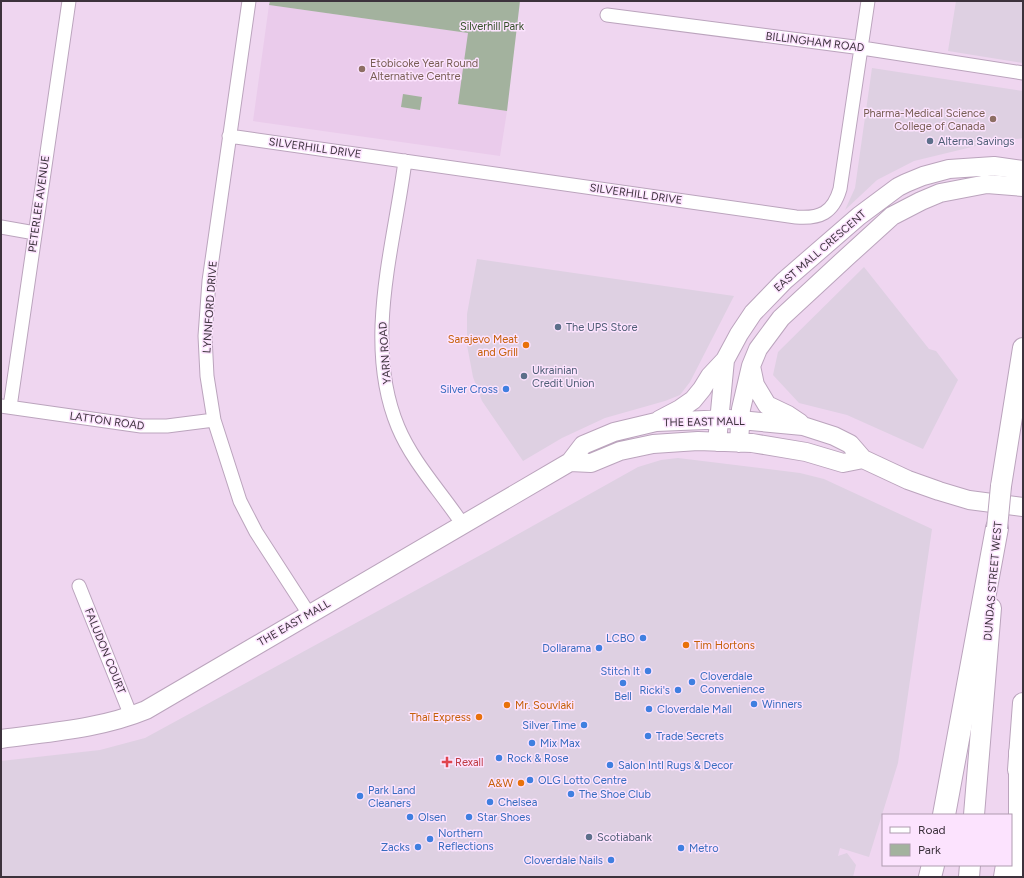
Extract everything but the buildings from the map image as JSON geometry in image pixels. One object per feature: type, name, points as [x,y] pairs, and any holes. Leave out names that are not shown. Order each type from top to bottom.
[{"type":"highway","points":[[944,814],[997,528]]},
{"type":"highway","points":[[1020,753],[1022,877]]},
{"type":"highway","points":[[930,877],[932,866]]},
{"type":"main road","name":"EAST MALL CRESCENT","points":[[717,442],[726,360],[746,322],[768,296],[858,216],[898,187],[923,176],[949,169],[994,166],[1023,170]]},
{"type":"main road","name":"EAST MALL CRESCENT","points":[[739,443],[740,420],[751,366],[758,349],[781,318],[892,216],[940,193],[987,184],[1023,187]]},
{"type":"main road","name":"DUNDAS STREET WEST","points":[[974,814],[1001,486],[1023,348]]},
{"type":"main road","points":[[656,422],[693,400],[710,376],[726,360]]},
{"type":"main road","points":[[751,366],[755,385],[767,405],[788,415],[803,426]]},
{"type":"main road","name":"THE EAST MALL","points":[[1,738],[95,725],[131,716],[146,710],[570,462],[583,445],[614,432],[656,422],[719,419],[803,426],[834,436],[850,444],[863,459],[908,480],[939,492],[969,500],[1023,507]]},
{"type":"main road","name":"THE EAST MALL","points":[[570,462],[591,463],[620,451],[653,444],[698,441],[752,444],[806,452],[843,463],[863,459]]},
{"type":"main road","points":[[1012,817],[1020,753],[1023,703]]},
{"type":"main road","points":[[969,877],[970,866]]},
{"type":"main road","points":[[1004,877],[1006,866]]},
{"type":"street","name":"PETERLEE AVENUE","points":[[5,406],[35,232],[69,1]]},
{"type":"street","name":"LYNNFORD DRIVE","points":[[249,1],[210,281],[205,336],[207,376],[214,420],[240,501],[256,532],[310,614]]},
{"type":"street","name":"SILVERHILL DRIVE","points":[[229,136],[796,217],[815,217],[827,211],[839,195],[843,177],[868,1]]},
{"type":"street","name":"BILLINGHAM ROAD","points":[[607,15],[862,48],[1023,73]]},
{"type":"street","name":"YARN ROAD","points":[[404,162],[390,250],[383,316],[384,375],[398,427],[417,461],[463,525]]},
{"type":"street","points":[[1,227],[35,232]]},
{"type":"street","name":"LATTON ROAD","points":[[5,406],[141,426],[167,426],[214,420]]},
{"type":"street","name":"FALUDON COURT","points":[[79,586],[131,716]]},
{"type":"shaded area","points":[[956,1],[1023,1],[1023,63],[948,51]]},
{"type":"shaded area","name":"Etobicoke Year Round Alternative Centre","points":[[269,5],[469,33],[459,104],[507,111],[500,156],[253,121]]},
{"type":"shaded area","points":[[872,68],[1023,91],[1023,138],[980,145],[914,161],[877,180],[845,210],[855,188]]},
{"type":"shaded area","points":[[477,259],[734,296],[690,382],[680,395],[665,401],[605,418],[562,438],[523,461],[482,401],[473,377],[467,345],[467,314]]},
{"type":"shaded area","points":[[864,267],[929,349],[936,351],[958,380],[923,449],[847,415],[799,403],[773,375],[778,352]]},
{"type":"shaded area","name":"Cloverdale Mall","points":[[678,458],[800,473],[824,479],[932,529],[898,763],[869,857],[840,848],[838,856],[847,853],[856,865],[853,877],[1,877],[1,761],[100,750],[145,738],[488,551],[638,467],[661,460]]},
{"type":"green space","name":"Silverhill Park","points":[[270,1],[520,1],[507,111],[458,104],[468,33],[269,5]]},
{"type":"green space","points":[[403,94],[422,97],[420,110],[401,107]]},
{"type":"place","name":"Etobicoke Year Round Alternative Centre","points":[[362,69]]},
{"type":"place","name":"Pharma-Medical Science College of Canada","points":[[993,119]]},
{"type":"place","name":"Alterna Savings","points":[[930,141]]},
{"type":"place","name":"The UPS Store","points":[[558,327]]},
{"type":"place","name":"Sarajevo Meat and Grill","points":[[526,345]]},
{"type":"place","name":"Ukrainian Credit Union","points":[[524,376]]},
{"type":"place","name":"Silver Cross","points":[[506,389]]},
{"type":"place","name":"LCBO","points":[[643,638]]},
{"type":"place","name":"Tim Hortons","points":[[686,645]]},
{"type":"place","name":"Dollarama","points":[[599,648]]},
{"type":"place","name":"Stitch It","points":[[648,671]]},
{"type":"place","name":"Cloverdale Convenience","points":[[692,682]]},
{"type":"place","name":"Bell","points":[[623,683]]},
{"type":"place","name":"Ricki's","points":[[678,690]]},
{"type":"place","name":"Winners","points":[[754,704]]},
{"type":"place","name":"Mr. Souvlaki","points":[[507,705]]},
{"type":"place","name":"Cloverdale Mall","points":[[649,709]]},
{"type":"place","name":"Thaï Express","points":[[479,717]]},
{"type":"place","name":"Silver Time","points":[[584,725]]},
{"type":"place","name":"Trade Secrets","points":[[648,736]]},
{"type":"place","name":"Mix Max","points":[[532,743]]},
{"type":"place","name":"Rock & Rose","points":[[499,758]]},
{"type":"place","name":"Rexall","points":[[447,762]]},
{"type":"place","name":"Salon Intl Rugs & Decor","points":[[610,765]]},
{"type":"place","name":"OLG Lotto Centre","points":[[530,780]]},
{"type":"place","name":"A&W","points":[[521,783]]},
{"type":"place","name":"The Shoe Club","points":[[571,794]]},
{"type":"place","name":"Park Land Cleaners","points":[[360,796]]},
{"type":"place","name":"Chelsea","points":[[490,802]]},
{"type":"place","name":"Olsen","points":[[410,817]]},
{"type":"place","name":"Star Shoes","points":[[469,817]]},
{"type":"place","name":"Scotiabank","points":[[589,837]]},
{"type":"place","name":"Northern Reflections","points":[[430,839]]},
{"type":"place","name":"Zacks","points":[[418,847]]},
{"type":"place","name":"Metro","points":[[681,848]]},
{"type":"place","name":"Cloverdale Nails","points":[[611,860]]}]
